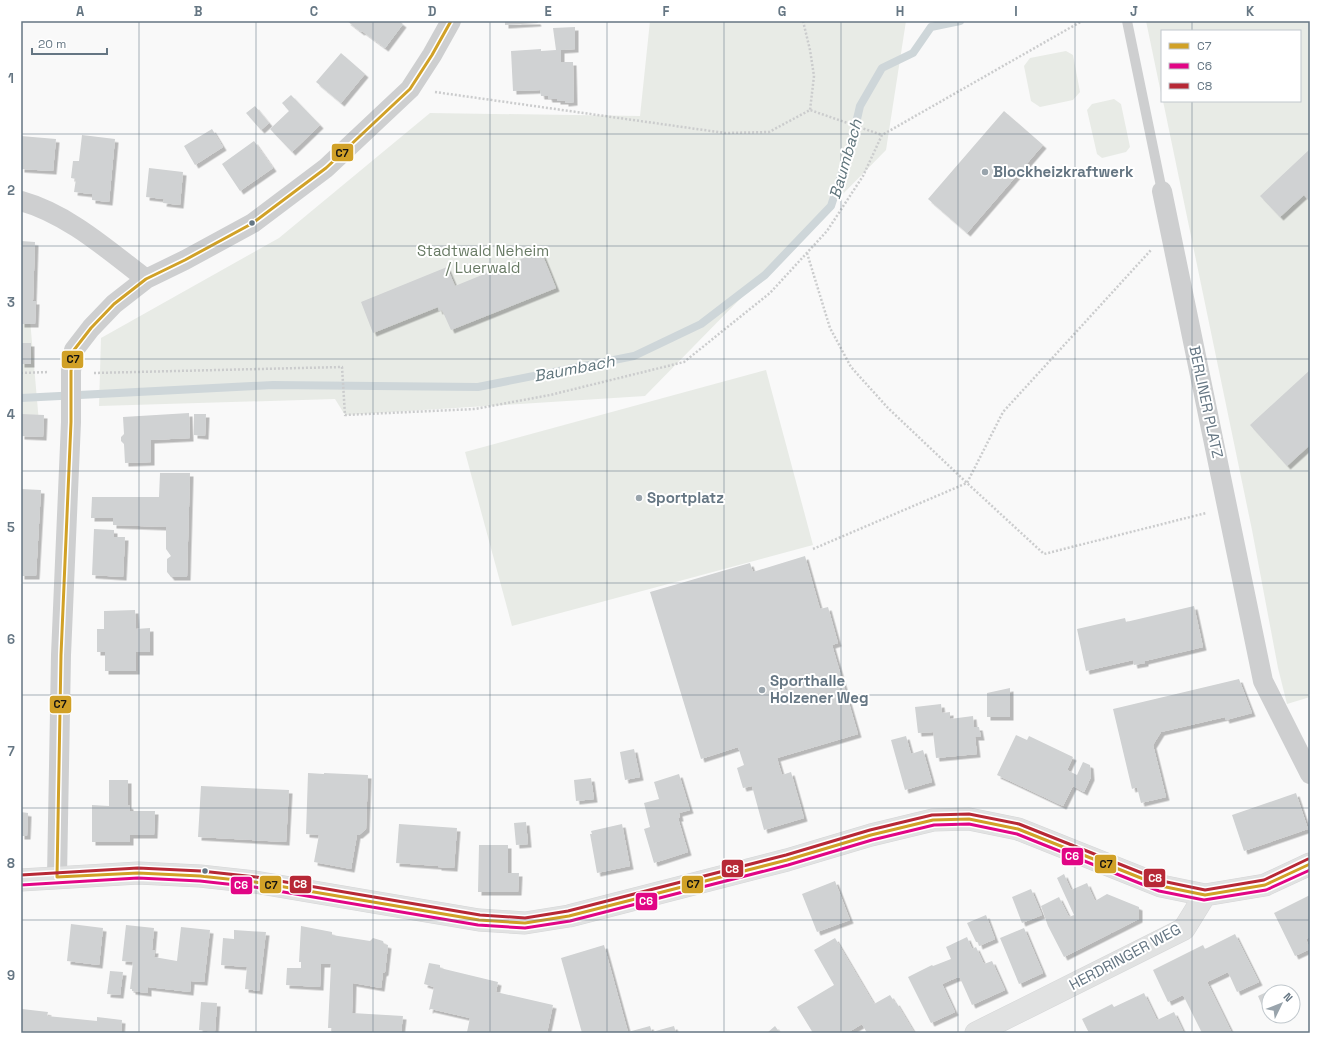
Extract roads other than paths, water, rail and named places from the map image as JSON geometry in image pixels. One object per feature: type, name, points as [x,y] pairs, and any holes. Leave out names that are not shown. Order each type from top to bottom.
[{"type":"main road","points":[[21,880],[138,873],[200,876],[254,882],[479,920],[525,923],[569,916],[787,860],[872,835],[933,820],[969,819],[1018,829],[1161,886],[1205,895],[1265,885],[1310,864]]},
{"type":"main road","name":"HERDRINGER WEG","points":[[976,1033],[1184,929],[1205,895]]},
{"type":"street","points":[[57,877],[61,655],[71,374],[74,350],[91,328],[114,304],[146,279],[185,260],[252,223],[326,168],[410,89],[432,55],[451,21]]},
{"type":"street","name":"BERLINER PLATZ","points":[[1162,191],[1263,681],[1310,774]]},
{"type":"street","points":[[21,201],[33,204],[76,226],[146,279]]},
{"type":"lane","name":"BERLINER PLATZ","points":[[1127,21],[1162,191]]},
{"type":"waterway","name":"Baumbach","points":[[21,398],[273,385],[478,387],[634,356],[701,324],[765,275],[831,206],[851,145],[860,106],[882,68],[913,53],[931,27],[960,21]]},
{"type":"place","name":"Blockheizkraftwerk","points":[[985,172]]},
{"type":"place","name":"Sportplatz","points":[[639,498]]},
{"type":"place","name":"Sporthalle Holzener Weg","points":[[762,690]]},
{"type":"park label","name":"Stadtwald Neheim / Luerwald","points":[[483,260]]}]
